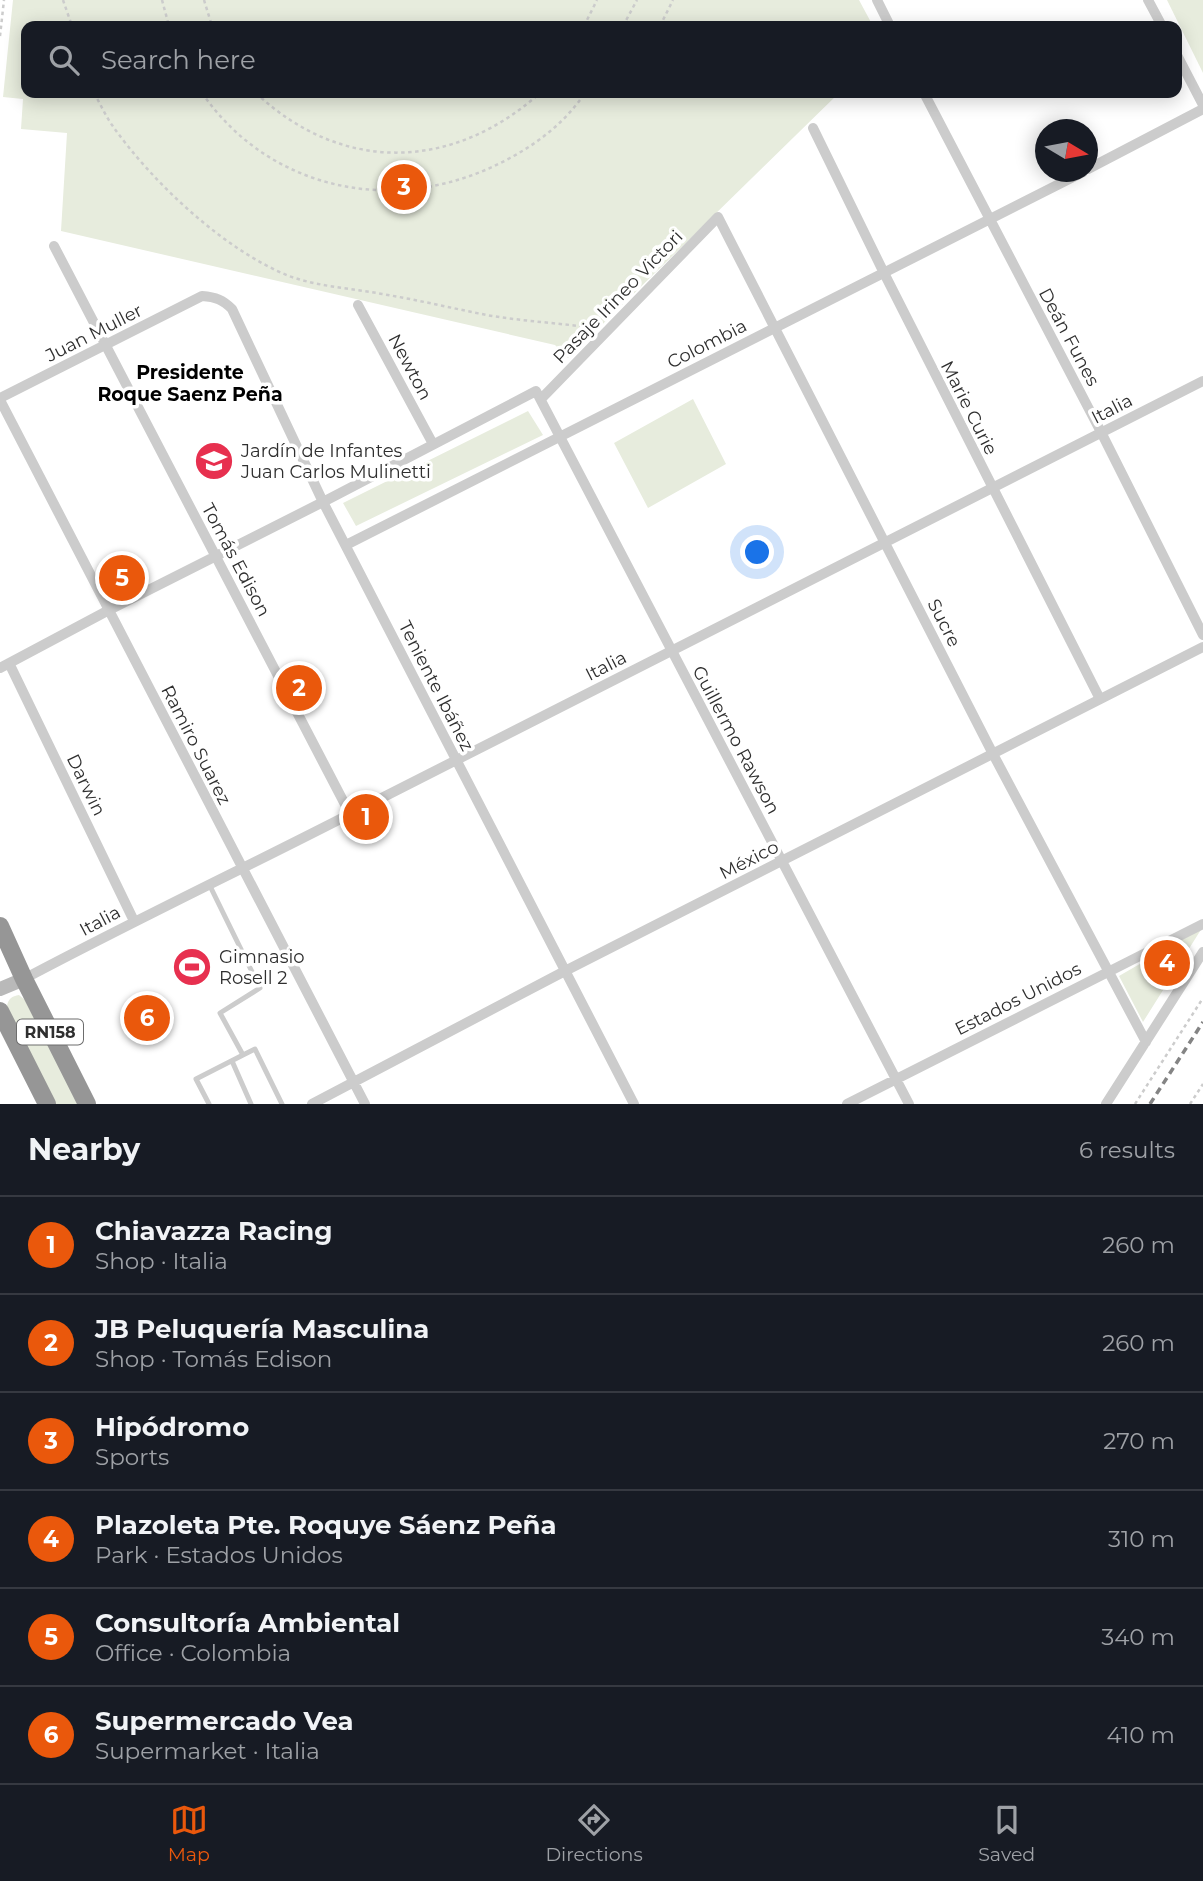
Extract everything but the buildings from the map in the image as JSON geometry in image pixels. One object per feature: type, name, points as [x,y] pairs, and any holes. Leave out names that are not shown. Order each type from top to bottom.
[{"type":"highway","name":"RN158","points":[[0,926],[7,957],[24,979],[87,1104]]},
{"type":"highway","name":"RN158","points":[[0,1011],[47,1104]]},
{"type":"main road","points":[[0,989],[24,979]]},
{"type":"street","points":[[877,0],[888,21]]},
{"type":"street","points":[[1148,0],[1159,21]]},
{"type":"street","points":[[1182,65],[1203,107]]},
{"type":"street","name":"Deán Funes","points":[[927,98],[1101,432],[1203,635]]},
{"type":"street","name":"Colombia","points":[[1098,163],[1203,107]]},
{"type":"street","name":"Marie Curie","points":[[813,128],[1100,699]]},
{"type":"street","name":"Colombia","points":[[346,545],[1062,182]]},
{"type":"street","name":"Sucre","points":[[718,217],[993,754],[1146,1042]]},
{"type":"street","name":"Pasaje Irineo Victori","points":[[538,395],[718,217]]},
{"type":"street","name":"Tomás Edison","points":[[54,246],[350,814]]},
{"type":"street","name":"Juan Muller","points":[[0,399],[202,296]]},
{"type":"street","name":"Teniente Ibáñez","points":[[202,296],[216,297],[232,309],[323,502],[634,1104]]},
{"type":"street","name":"Newton","points":[[358,305],[433,444]]},
{"type":"street","name":"Italia","points":[[24,979],[1203,381]]},
{"type":"street","points":[[5,665],[433,444],[538,395]]},
{"type":"street","name":"Guillermo Rawson","points":[[538,395],[909,1104]]},
{"type":"street","name":"Ramiro Suarez","points":[[0,399],[365,1104]]},
{"type":"street","name":"México","points":[[312,1104],[565,971],[1203,647]]},
{"type":"street","name":"Darwin","points":[[5,665],[134,921]]},
{"type":"street","name":"Estados Unidos","points":[[847,1104],[1203,923]]},
{"type":"street","points":[[1106,1104],[1203,952]]},
{"type":"lane","points":[[209,884],[260,988],[220,1013],[243,1055]]},
{"type":"lane","points":[[209,1104],[196,1079],[255,1049],[282,1104]]},
{"type":"lane","points":[[232,1061],[251,1104]]},
{"type":"path","points":[[0,36],[4,0]]},
{"type":"path","points":[[63,0],[70,21]]},
{"type":"path","points":[[162,0],[168,21]]},
{"type":"path","points":[[204,0],[210,21]]},
{"type":"path","points":[[586,21],[597,0]]},
{"type":"path","points":[[626,21],[637,0]]},
{"type":"path","points":[[662,21],[673,0]]},
{"type":"path","points":[[97,98],[112,125],[167,189],[230,243],[268,267],[291,277],[328,286],[385,294],[491,316],[587,327]]},
{"type":"path","points":[[206,98],[226,122],[246,140],[290,168],[339,185],[390,191],[442,186],[492,168],[537,143],[559,124],[582,98]]},
{"type":"path","points":[[262,98],[288,120],[329,140],[373,151],[396,152],[441,148],[464,141],[514,115],[534,98]]},
{"type":"path","points":[[1135,1104],[1203,998]]},
{"type":"path","points":[[1190,1104],[1203,1084]]},
{"type":"shaded area","points":[[13,0],[859,0],[870,21],[21,21],[21,98],[834,98],[568,358],[555,345],[61,231],[67,133],[21,129],[23,99],[3,97]]},
{"type":"shaded area","points":[[1167,0],[1203,0],[1203,73],[1182,30],[1182,21],[1177,21]]},
{"type":"shaded area","points":[[693,399],[726,464],[648,508],[614,443]]},
{"type":"shaded area","points":[[528,411],[543,435],[356,526],[343,503]]},
{"type":"shaded area","points":[[1202,928],[1143,1022],[1119,976]]},
{"type":"shaded area","points":[[19,995],[25,1000],[78,1104],[55,1104],[7,1006],[11,998]]},
{"type":"railway","points":[[1150,1104],[1203,1022]]},
{"type":"place","name":"Hipódromo","points":[[404,187]]},
{"type":"place","name":"Jardín de Infantes Juan Carlos Mulinetti","points":[[214,461]]},
{"type":"place","name":"Consultoría Ambiental","points":[[122,578]]},
{"type":"place","name":"JB Peluquería Masculina","points":[[299,688]]},
{"type":"place","name":"Chiavazza Racing","points":[[366,817]]},
{"type":"place","name":"Plazoleta Pte. Roquye Sáenz Peña","points":[[1167,963]]},
{"type":"place","name":"Gimnasio Rosell 2","points":[[192,967]]},
{"type":"place","name":"Supermercado Vea","points":[[147,1018]]},
{"type":"district","name":"Presidente Roque Saenz Peña","points":[[190,383]]}]
